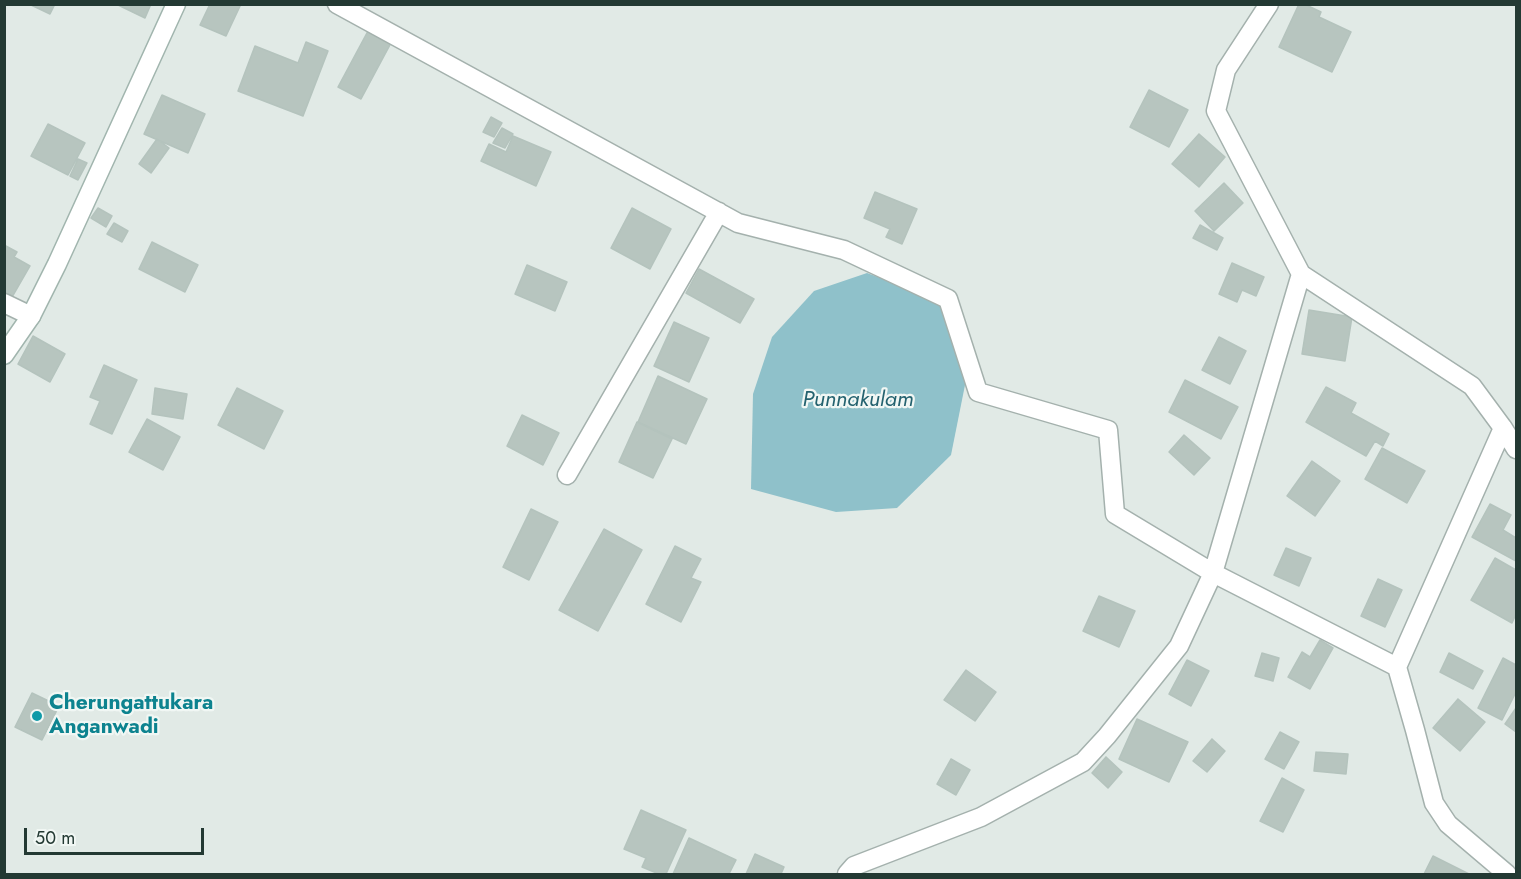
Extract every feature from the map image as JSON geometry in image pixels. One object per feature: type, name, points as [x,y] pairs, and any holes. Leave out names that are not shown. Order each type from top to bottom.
[{"type":"street","points":[[4,355],[31,316],[62,253],[176,4]]},
{"type":"street","points":[[337,4],[738,223],[844,250],[948,299],[978,392],[1108,430],[1115,514],[1213,573],[1396,667]]},
{"type":"street","points":[[1269,4],[1226,70],[1216,111],[1301,274],[1472,386],[1516,449]]},
{"type":"street","points":[[567,476],[719,212]]},
{"type":"street","points":[[847,874],[854,866],[981,817],[1083,762],[1107,736],[1179,646],[1213,573],[1301,274]]},
{"type":"street","points":[[4,303],[31,316]]},
{"type":"street","points":[[1503,428],[1396,667],[1434,803],[1448,824],[1507,874]]},
{"type":"water","name":"Punnakulam","points":[[867,273],[940,300],[967,375],[951,455],[897,508],[836,512],[751,489],[753,394],[772,337],[814,291]]},
{"type":"building","points":[[29,4],[55,4],[50,14]]},
{"type":"building","points":[[116,4],[151,4],[145,18]]},
{"type":"building","points":[[210,4],[241,4],[226,36],[200,25]]},
{"type":"building","points":[[1299,4],[1321,12],[1319,17],[1351,32],[1332,72],[1279,47]]},
{"type":"building","points":[[368,31],[391,43],[361,99],[338,87]]},
{"type":"building","points":[[306,42],[328,51],[303,116],[238,91],[255,46],[298,63]]},
{"type":"building","points":[[1149,90],[1188,110],[1169,147],[1130,127]]},
{"type":"building","points":[[162,95],[205,114],[188,153],[144,134]]},
{"type":"building","points":[[491,117],[502,123],[494,137],[483,132]]},
{"type":"building","points":[[48,124],[85,143],[68,175],[31,156]]},
{"type":"building","points":[[502,128],[513,134],[505,148],[493,143]]},
{"type":"building","points":[[1199,134],[1225,157],[1199,187],[1172,164]]},
{"type":"building","points":[[513,136],[551,152],[536,186],[481,161],[489,144],[506,152]]},
{"type":"building","points":[[157,139],[169,148],[151,173],[139,164]]},
{"type":"building","points":[[78,159],[87,163],[78,180],[70,176]]},
{"type":"building","points":[[1224,183],[1243,203],[1214,231],[1195,211]]},
{"type":"building","points":[[875,192],[917,209],[902,244],[886,237],[890,229],[864,218]]},
{"type":"building","points":[[98,208],[112,216],[106,227],[91,218]]},
{"type":"building","points":[[632,208],[671,229],[650,269],[611,248]]},
{"type":"building","points":[[114,223],[128,231],[122,242],[107,234]]},
{"type":"building","points":[[1200,225],[1223,238],[1217,250],[1193,238]]},
{"type":"building","points":[[152,242],[198,265],[185,292],[139,269]]},
{"type":"building","points":[[4,245],[17,252],[14,257],[30,266],[11,299],[4,295]]},
{"type":"building","points":[[1232,263],[1264,277],[1256,296],[1242,290],[1237,302],[1219,294]]},
{"type":"building","points":[[527,265],[567,282],[555,311],[515,294]]},
{"type":"building","points":[[699,269],[754,299],[740,323],[686,293]]},
{"type":"building","points":[[1309,310],[1352,317],[1345,361],[1302,354]]},
{"type":"building","points":[[674,322],[709,338],[689,382],[654,366]]},
{"type":"building","points":[[33,336],[65,354],[50,382],[18,364]]},
{"type":"building","points":[[1219,337],[1246,351],[1230,384],[1202,370]]},
{"type":"building","points":[[104,365],[137,380],[112,434],[90,424],[100,401],[90,397]]},
{"type":"building","points":[[658,376],[707,399],[686,444],[638,422]]},
{"type":"building","points":[[1185,380],[1238,407],[1221,439],[1169,412]]},
{"type":"building","points":[[1326,387],[1356,403],[1351,413],[1389,434],[1383,446],[1375,441],[1366,456],[1306,422]]},
{"type":"building","points":[[155,388],[187,394],[183,419],[152,414]]},
{"type":"building","points":[[237,388],[283,411],[264,449],[218,425]]},
{"type":"building","points":[[522,415],[559,433],[543,465],[507,446]]},
{"type":"building","points":[[147,419],[180,437],[163,470],[129,452]]},
{"type":"building","points":[[637,422],[672,439],[653,478],[619,462]]},
{"type":"building","points":[[1184,435],[1210,458],[1194,475],[1169,452]]},
{"type":"building","points":[[1382,448],[1425,471],[1407,503],[1365,479]]},
{"type":"building","points":[[1312,461],[1340,481],[1315,516],[1287,496]]},
{"type":"building","points":[[1490,504],[1511,515],[1503,530],[1516,538],[1516,561],[1472,537]]},
{"type":"building","points":[[531,509],[558,522],[529,580],[503,567]]},
{"type":"building","points":[[604,529],[642,550],[598,631],[559,610]]},
{"type":"building","points":[[675,546],[701,559],[691,578],[701,582],[681,622],[646,604]]},
{"type":"building","points":[[1286,548],[1311,558],[1299,586],[1274,575]]},
{"type":"building","points":[[1495,558],[1516,570],[1516,614],[1512,623],[1471,600]]},
{"type":"building","points":[[1378,579],[1402,590],[1385,627],[1361,616]]},
{"type":"building","points":[[1099,596],[1135,611],[1119,647],[1083,631]]},
{"type":"building","points":[[1320,640],[1333,648],[1310,689],[1288,677],[1302,652],[1310,657]]},
{"type":"building","points":[[1262,653],[1279,658],[1273,681],[1255,676]]},
{"type":"building","points":[[1449,653],[1483,671],[1473,689],[1440,672]]},
{"type":"building","points":[[1503,658],[1516,665],[1516,692],[1502,720],[1478,708]]},
{"type":"building","points":[[1187,660],[1209,671],[1191,706],[1169,694]]},
{"type":"building","points":[[966,670],[996,692],[975,721],[944,700]]},
{"type":"building","name":"Cherungattukara Anganwadi","points":[[32,693],[59,706],[42,740],[15,727]]},
{"type":"building","points":[[1458,699],[1485,722],[1460,751],[1433,728]]},
{"type":"building","points":[[1516,708],[1516,732],[1505,724]]},
{"type":"building","points":[[1137,719],[1188,742],[1169,782],[1119,759]]},
{"type":"building","points":[[1280,732],[1299,742],[1284,769],[1265,759]]},
{"type":"building","points":[[1212,739],[1225,751],[1207,772],[1193,761]]},
{"type":"building","points":[[1316,752],[1348,754],[1346,774],[1314,771]]},
{"type":"building","points":[[1106,757],[1122,772],[1108,788],[1092,773]]},
{"type":"building","points":[[951,759],[970,770],[956,795],[937,784]]},
{"type":"building","points":[[1282,778],[1304,790],[1283,832],[1260,821]]},
{"type":"building","points":[[641,810],[686,830],[666,874],[659,874],[642,867],[646,858],[624,849]]},
{"type":"building","points":[[689,838],[736,860],[729,874],[673,874]]},
{"type":"building","points":[[755,854],[784,867],[781,874],[746,874]]},
{"type":"building","points":[[1433,856],[1469,874],[1424,874]]},
{"type":"place","name":"Cherungattukara Anganwadi","points":[[37,716]]}]
